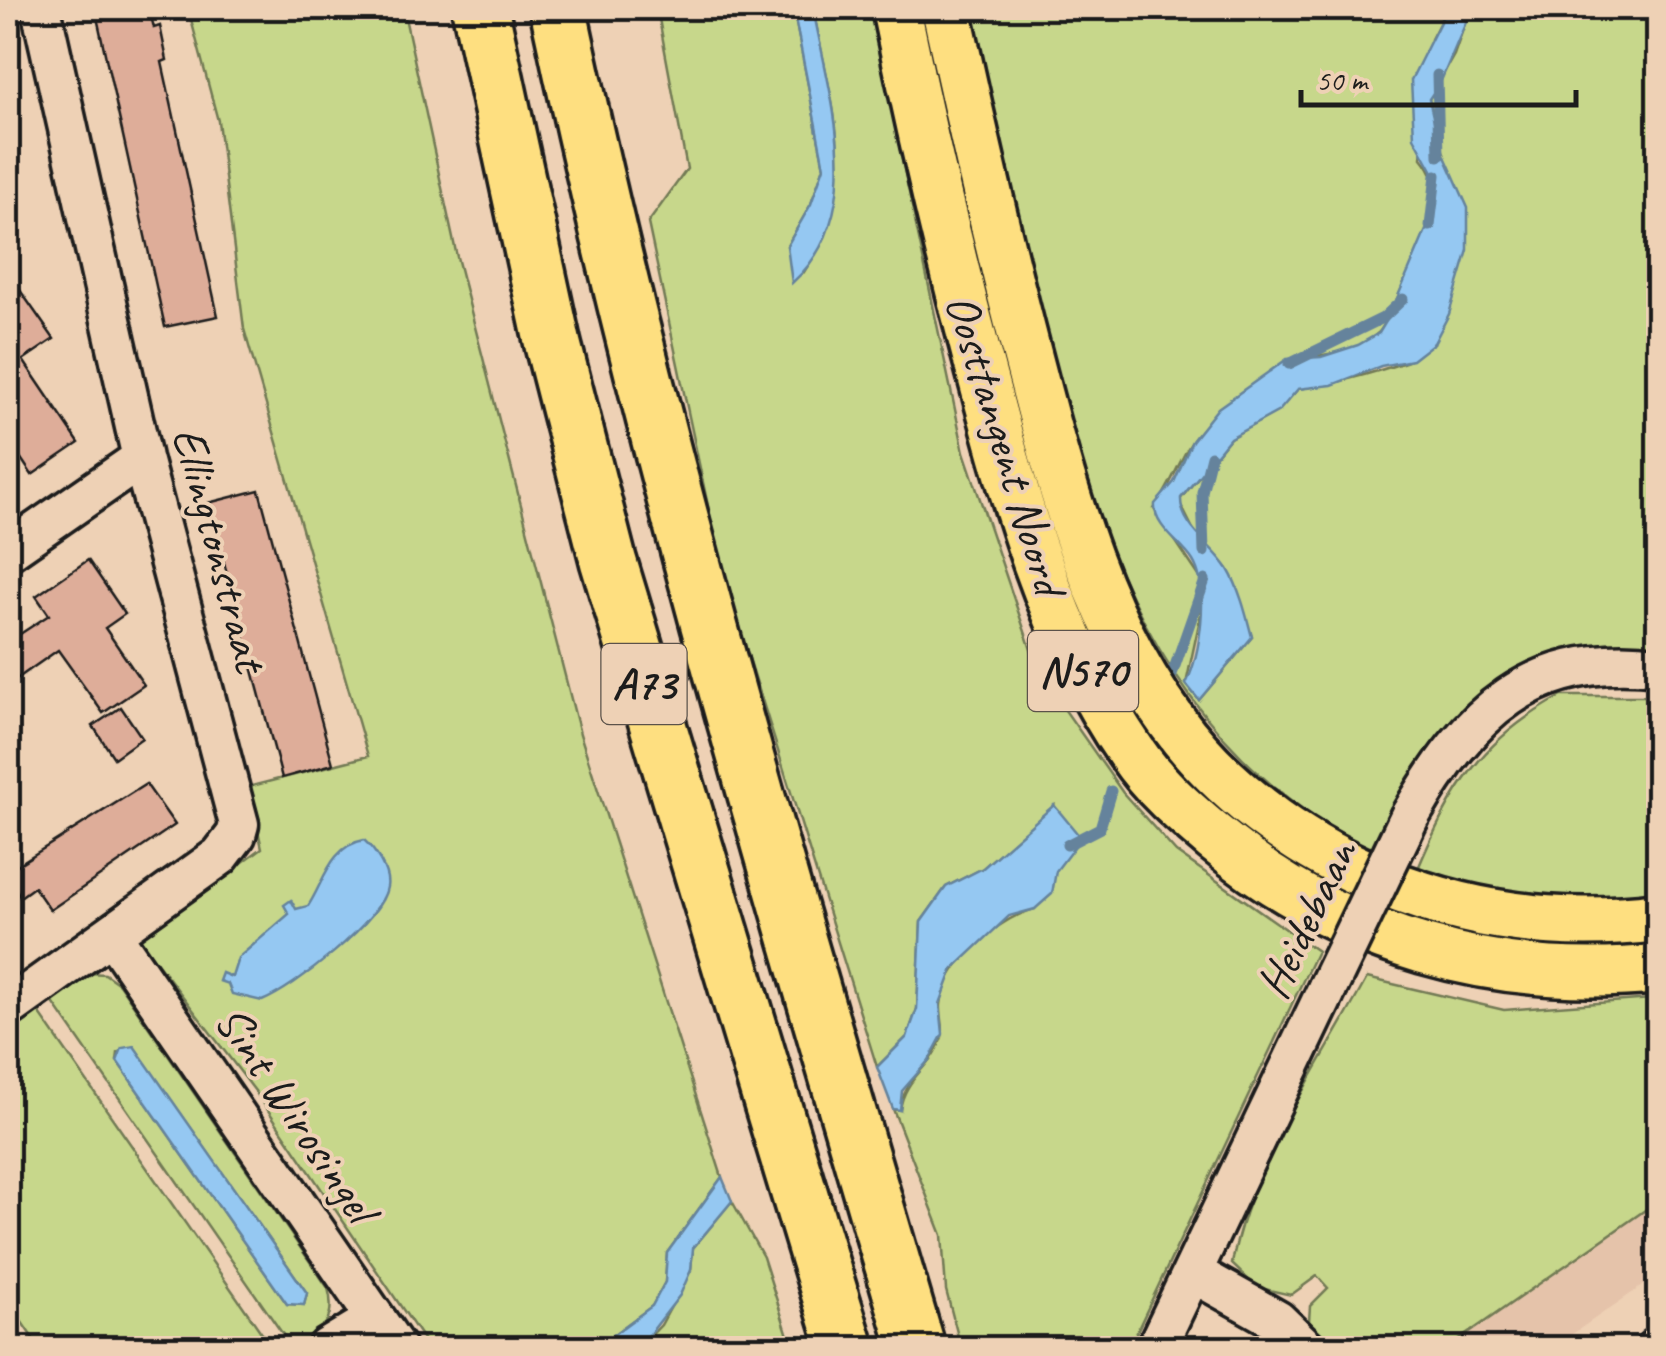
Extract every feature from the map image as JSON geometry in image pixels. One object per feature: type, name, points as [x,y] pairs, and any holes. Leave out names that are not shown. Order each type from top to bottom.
[{"type":"highway","name":"A73","points":[[480,8],[554,344],[608,560],[846,1348]]},
{"type":"highway","name":"A73","points":[[558,8],[630,329],[684,542],[916,1344]]},
{"type":"main road","name":"Oosttangent Noord","points":[[896,8],[952,260],[1020,516],[1066,636],[1133,755],[1174,804],[1226,847],[1305,900],[1366,929],[1403,944],[1488,966],[1580,974],[1658,968]]},
{"type":"main road","name":"Oosttangent Noord","points":[[946,8],[1008,280],[1066,498],[1114,618],[1145,678],[1183,736],[1227,783],[1279,823],[1363,874],[1418,896],[1482,913],[1549,923],[1658,917]]},
{"type":"street","name":"Ellingtonstraat","points":[[8,1008],[220,856],[236,836],[239,824],[142,458],[41,8]]},
{"type":"street","points":[[8,551],[142,458]]},
{"type":"street","name":"Heidebaan","points":[[1156,1348],[1195,1274],[1410,816],[1464,734],[1496,704],[1557,672],[1598,664],[1658,666]]},
{"type":"street","name":"Sint Wirosingel","points":[[112,935],[385,1334]]},
{"type":"street","points":[[1195,1274],[1276,1320],[1306,1348]]},
{"type":"street","points":[[327,1348],[385,1334]]},
{"type":"shaded area","points":[[1658,1177],[1658,1275],[1552,1348],[1412,1348]]},
{"type":"green space","points":[[188,8],[403,8],[457,257],[580,734],[722,1177],[667,1253],[665,1282],[652,1306],[595,1348],[429,1348],[255,1091],[139,939],[262,848],[248,787],[368,756],[244,329],[218,121]]},
{"type":"green space","points":[[657,8],[793,8],[824,167],[811,204],[787,246],[804,272],[822,239],[838,175],[833,110],[813,8],[870,8],[964,452],[1039,673],[1123,793],[1176,852],[1317,951],[1129,1348],[961,1348],[946,1290],[942,1235],[893,1109],[900,1110],[907,1089],[938,1047],[943,1033],[941,1005],[945,989],[962,959],[1004,922],[1035,909],[1054,806],[983,868],[946,887],[921,922],[917,1009],[907,1037],[877,1067],[722,572],[648,223],[687,169]]},
{"type":"green space","points":[[967,8],[1447,8],[1431,39],[1422,158],[1433,177],[1437,200],[1411,268],[1383,325],[1378,333],[1351,348],[1278,367],[1226,407],[1191,443],[1154,509],[1201,579],[1202,609],[1186,684],[1199,700],[1252,637],[1228,569],[1195,533],[1179,501],[1230,438],[1278,411],[1298,389],[1395,365],[1434,343],[1449,172],[1429,99],[1454,55],[1469,12],[1472,8],[1658,8],[1658,652],[1597,650],[1402,802],[1396,802],[1372,850],[1308,813],[1239,754],[1197,706],[1162,653],[1132,598],[1085,479],[1038,311]]},
{"type":"green space","points":[[1562,696],[1658,696],[1658,895],[1615,901],[1476,892],[1417,871],[1443,815],[1472,769],[1510,730]]},
{"type":"green space","points":[[88,973],[105,974],[119,984],[328,1288],[331,1308],[326,1323],[298,1347],[291,1346],[51,997]],"holes":[[[134,1047],[307,1293],[304,1305],[287,1304],[117,1061],[118,1053]]]},
{"type":"green space","points":[[1367,978],[1504,1010],[1652,999],[1658,1016],[1658,1201],[1447,1348],[1328,1348],[1309,1321],[1310,1306],[1328,1288],[1317,1276],[1291,1295],[1256,1287],[1232,1264],[1241,1227],[1270,1154]]},
{"type":"green space","points":[[35,1008],[272,1348],[35,1348],[38,1346],[8,1307],[8,1025]]},
{"type":"green space","points":[[732,1201],[763,1257],[792,1348],[639,1348],[661,1325],[691,1270],[693,1248]]},
{"type":"water","points":[[793,8],[813,8],[834,115],[838,188],[831,222],[816,254],[792,283],[787,246],[811,204],[824,167]]},
{"type":"water","points":[[1447,8],[1472,8],[1441,81],[1429,99],[1439,143],[1468,208],[1468,250],[1449,314],[1434,343],[1412,360],[1381,366],[1332,385],[1298,389],[1279,411],[1230,438],[1181,498],[1186,518],[1232,577],[1252,637],[1199,700],[1186,684],[1201,622],[1198,573],[1188,554],[1159,520],[1155,504],[1174,482],[1192,441],[1218,408],[1287,359],[1321,357],[1358,345],[1379,333],[1390,315],[1437,204],[1432,170],[1414,137],[1411,80]]},
{"type":"water","points":[[1054,805],[1081,838],[1056,871],[1052,894],[1035,909],[1009,916],[953,969],[940,1004],[943,1034],[929,1060],[902,1091],[900,1110],[893,1109],[877,1067],[907,1037],[917,1009],[921,922],[946,887],[983,868]]},
{"type":"water","points":[[364,840],[381,862],[387,881],[381,901],[370,917],[334,952],[276,994],[262,1001],[232,994],[228,984],[219,981],[222,973],[232,977],[238,958],[289,914],[284,905],[291,900],[296,909],[308,906],[336,857],[343,849]]},
{"type":"water","points":[[134,1046],[307,1293],[304,1305],[287,1304],[117,1061],[122,1048]]},
{"type":"water","points":[[722,1177],[732,1201],[693,1248],[691,1270],[680,1295],[639,1348],[595,1348],[652,1306],[665,1282],[667,1253]]},
{"type":"building","points":[[95,8],[149,8],[154,28],[160,26],[167,60],[162,62],[218,316],[165,327]]},
{"type":"building","points":[[8,273],[54,339],[23,360],[79,443],[32,475],[8,439]]},
{"type":"building","points":[[259,490],[333,764],[282,778],[208,503]]},
{"type":"building","points":[[88,560],[125,614],[105,628],[144,685],[103,713],[58,650],[8,685],[8,642],[49,615],[36,596]]},
{"type":"building","points":[[121,707],[142,738],[114,758],[93,726]]},
{"type":"building","points":[[146,784],[175,825],[50,910],[34,887],[20,897],[8,871]]},
{"type":"waterway","points":[[1437,75],[1439,156]]},
{"type":"waterway","points":[[1430,226],[1436,175]]},
{"type":"waterway","points":[[1289,364],[1383,318],[1403,299]]},
{"type":"waterway","points":[[1204,552],[1202,492],[1211,456]]},
{"type":"waterway","points":[[1169,683],[1205,580]]},
{"type":"waterway","points":[[1067,845],[1100,828],[1111,791]]}]
